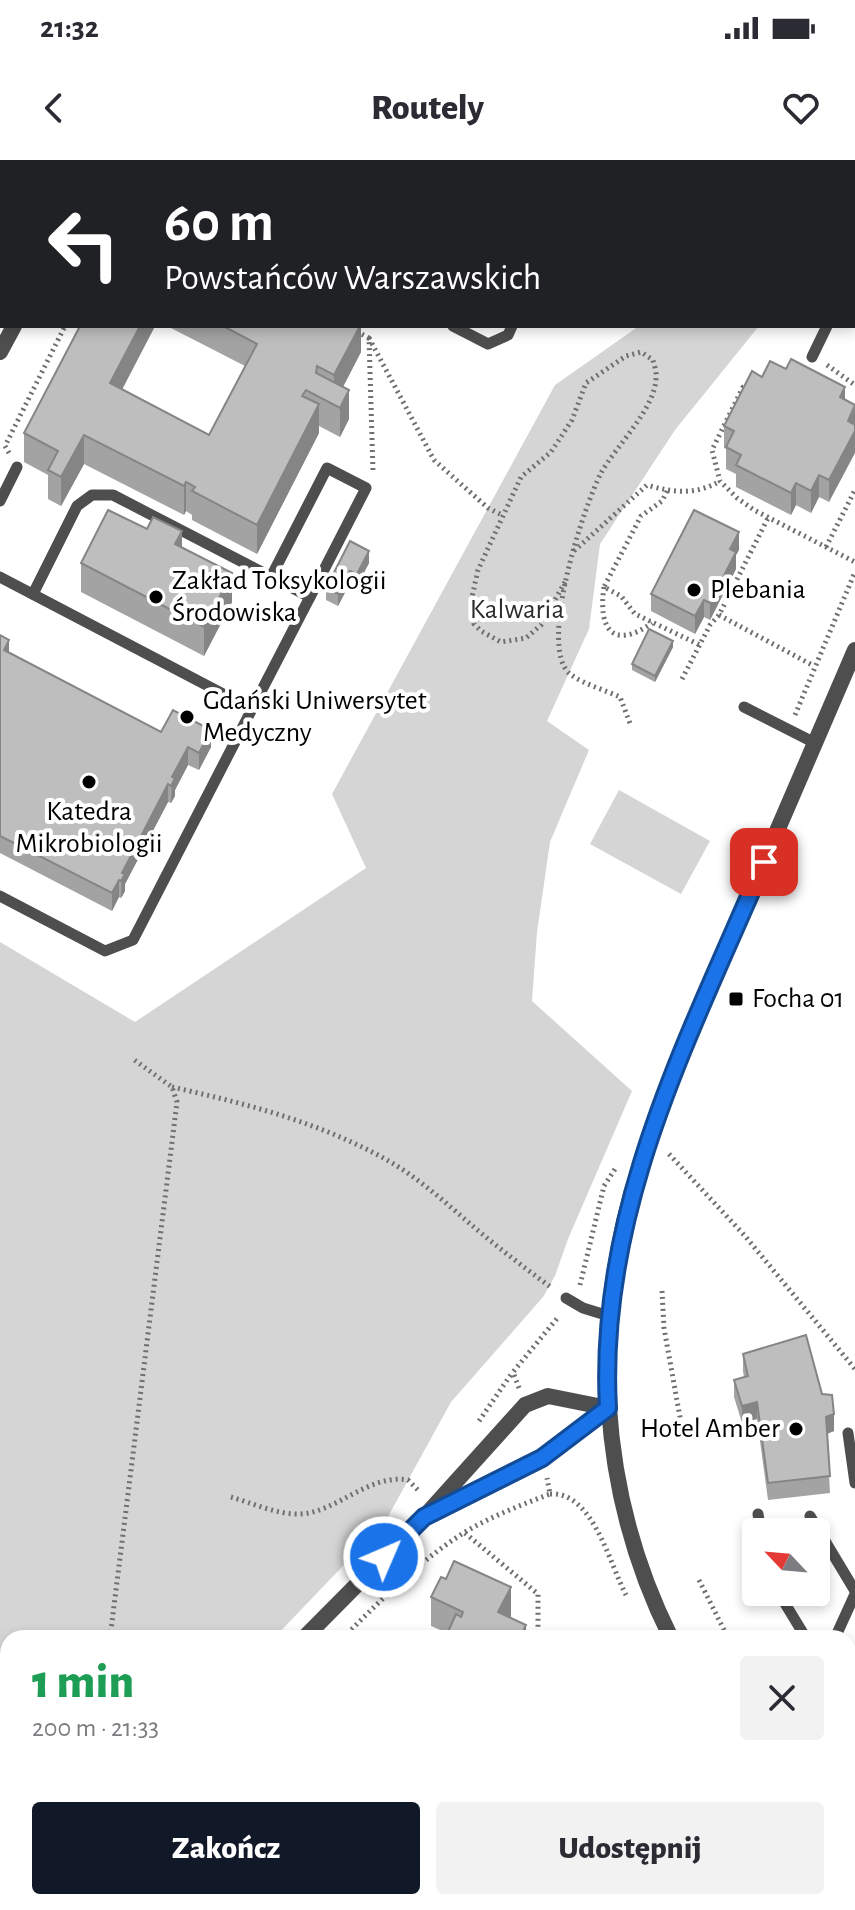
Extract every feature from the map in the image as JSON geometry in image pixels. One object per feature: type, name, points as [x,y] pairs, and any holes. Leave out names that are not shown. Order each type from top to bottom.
[{"type":"street","points":[[0,352],[13,328]]},
{"type":"street","points":[[668,1630],[645,1578],[627,1523],[608,1408],[606,1366],[609,1316],[621,1235],[651,1132],[855,650]]},
{"type":"street","points":[[312,1630],[424,1517],[525,1405],[548,1396],[608,1408]]},
{"type":"street","points":[[424,1517],[542,1458],[608,1408]]},
{"type":"lane","points":[[457,328],[488,344],[508,335],[511,328]]},
{"type":"lane","points":[[812,357],[826,328]]},
{"type":"lane","points":[[0,501],[17,467]]},
{"type":"lane","points":[[0,896],[105,951],[133,940],[366,488],[327,468],[271,577]]},
{"type":"lane","points":[[33,594],[77,506],[92,495],[113,495],[310,597]]},
{"type":"lane","points":[[0,577],[252,709]]},
{"type":"lane","points":[[744,707],[815,743]]},
{"type":"lane","points":[[566,1298],[583,1308],[609,1316]]},
{"type":"lane","points":[[848,1433],[855,1483]]},
{"type":"lane","points":[[758,1514],[759,1518]]},
{"type":"lane","points":[[810,1516],[855,1592],[838,1630]]},
{"type":"lane","points":[[787,1606],[801,1630]]},
{"type":"path","points":[[17,467],[5,446],[64,328]]},
{"type":"path","points":[[350,328],[369,338],[434,460],[488,508],[502,515]]},
{"type":"path","points":[[366,488],[373,474],[369,338]]},
{"type":"path","points":[[565,582],[541,625],[526,638],[501,642],[474,624],[472,597],[478,570],[521,477],[551,452],[572,420],[586,383],[626,356],[641,352],[653,360],[657,377],[652,397],[601,472],[589,501],[565,582],[558,632],[558,651],[569,674],[620,697],[631,726]]},
{"type":"path","points":[[812,357],[832,367],[855,385]]},
{"type":"path","points":[[757,381],[743,387],[712,450],[720,481],[737,498],[768,517],[855,562]]},
{"type":"path","points":[[574,552],[647,485],[667,491],[694,492],[720,481]]},
{"type":"path","points":[[826,547],[855,490]]},
{"type":"path","points":[[653,622],[636,634],[623,635],[612,631],[603,620],[601,609],[604,587],[641,516],[662,501],[667,491]]},
{"type":"path","points":[[682,679],[719,615],[768,517]]},
{"type":"path","points":[[604,587],[621,596],[635,614],[700,645]]},
{"type":"path","points":[[719,615],[814,666]]},
{"type":"path","points":[[133,1059],[172,1087],[253,1105],[312,1123],[388,1160],[550,1286]]},
{"type":"path","points":[[111,1630],[174,1138],[177,1102],[172,1087]]},
{"type":"path","points":[[665,1167],[669,1154],[745,1236],[855,1369]]},
{"type":"path","points":[[662,1291],[664,1328],[681,1423]]},
{"type":"path","points":[[542,1458],[550,1494]]},
{"type":"path","points":[[231,1497],[297,1514],[312,1512],[357,1491],[395,1479],[408,1480]]},
{"type":"path","points":[[351,1630],[408,1574],[465,1533],[500,1514],[550,1494],[566,1496],[589,1513],[629,1603]]},
{"type":"path","points":[[465,1533],[538,1594],[538,1630]]},
{"type":"path","points":[[699,1580],[724,1630]]},
{"type":"green space","name":"Kalwaria","points":[[636,328],[757,328],[675,430],[600,544],[589,629],[547,721],[589,750],[550,842],[537,932],[532,1001],[632,1091],[555,1276],[543,1297],[451,1402],[385,1522],[282,1630],[0,1630],[0,942],[135,1022],[366,868],[332,794],[555,385]]},
{"type":"green space","points":[[619,790],[710,841],[681,894],[590,844]]},
{"type":"building","points":[[79,328],[139,328],[110,383],[209,435],[257,344],[227,328],[359,328],[334,375],[317,366],[316,373],[349,390],[340,408],[306,390],[302,396],[319,404],[257,525],[192,491],[195,487],[186,482],[184,486],[84,435],[61,477],[48,470],[58,451],[24,433]]},
{"type":"building","points":[[791,359],[845,387],[840,397],[855,405],[848,421],[855,425],[855,431],[829,480],[819,475],[811,491],[796,483],[791,493],[736,465],[741,455],[726,447],[734,431],[724,426],[752,371],[762,377],[770,361],[786,369]]},
{"type":"building","points":[[108,510],[147,529],[153,517],[182,531],[175,544],[232,573],[204,627],[81,563]]},
{"type":"building","name":"Plebania","points":[[694,510],[739,532],[730,549],[736,552],[710,603],[704,600],[695,616],[651,594]]},
{"type":"building","points":[[350,541],[369,551],[357,574],[350,571],[338,594],[326,588]]},
{"type":"building","points":[[649,629],[673,641],[655,676],[632,664]]},
{"type":"building","name":"Katedra Mikrobiologii","points":[[0,635],[9,640],[4,650],[161,732],[173,710],[211,730],[199,753],[188,747],[172,777],[175,778],[171,786],[168,784],[122,873],[125,874],[112,893],[0,836]]},
{"type":"building","name":"Hotel Amber","points":[[806,1335],[822,1394],[832,1395],[834,1414],[826,1417],[830,1476],[768,1483],[757,1402],[742,1406],[734,1380],[748,1376],[743,1354]]},
{"type":"building","points":[[454,1561],[511,1587],[498,1612],[526,1625],[524,1630],[449,1630],[456,1614],[461,1617],[463,1612],[431,1597],[441,1577],[446,1579]]},
{"type":"place","name":"Plebania","points":[[694,590]]},
{"type":"place","name":"Zakład Toksykologii Środowiska","points":[[156,597]]},
{"type":"place","name":"Gdański Uniwersytet Medyczny","points":[[187,717]]},
{"type":"place","name":"Katedra Mikrobiologii","points":[[89,782]]},
{"type":"place","name":"Focha 01","points":[[736,999]]},
{"type":"place","name":"Hotel Amber","points":[[796,1429]]},
{"type":"route","points":[[384,1557],[424,1517],[542,1458],[608,1408],[606,1366],[609,1316],[621,1235],[638,1170],[679,1060],[764,862]]}]
